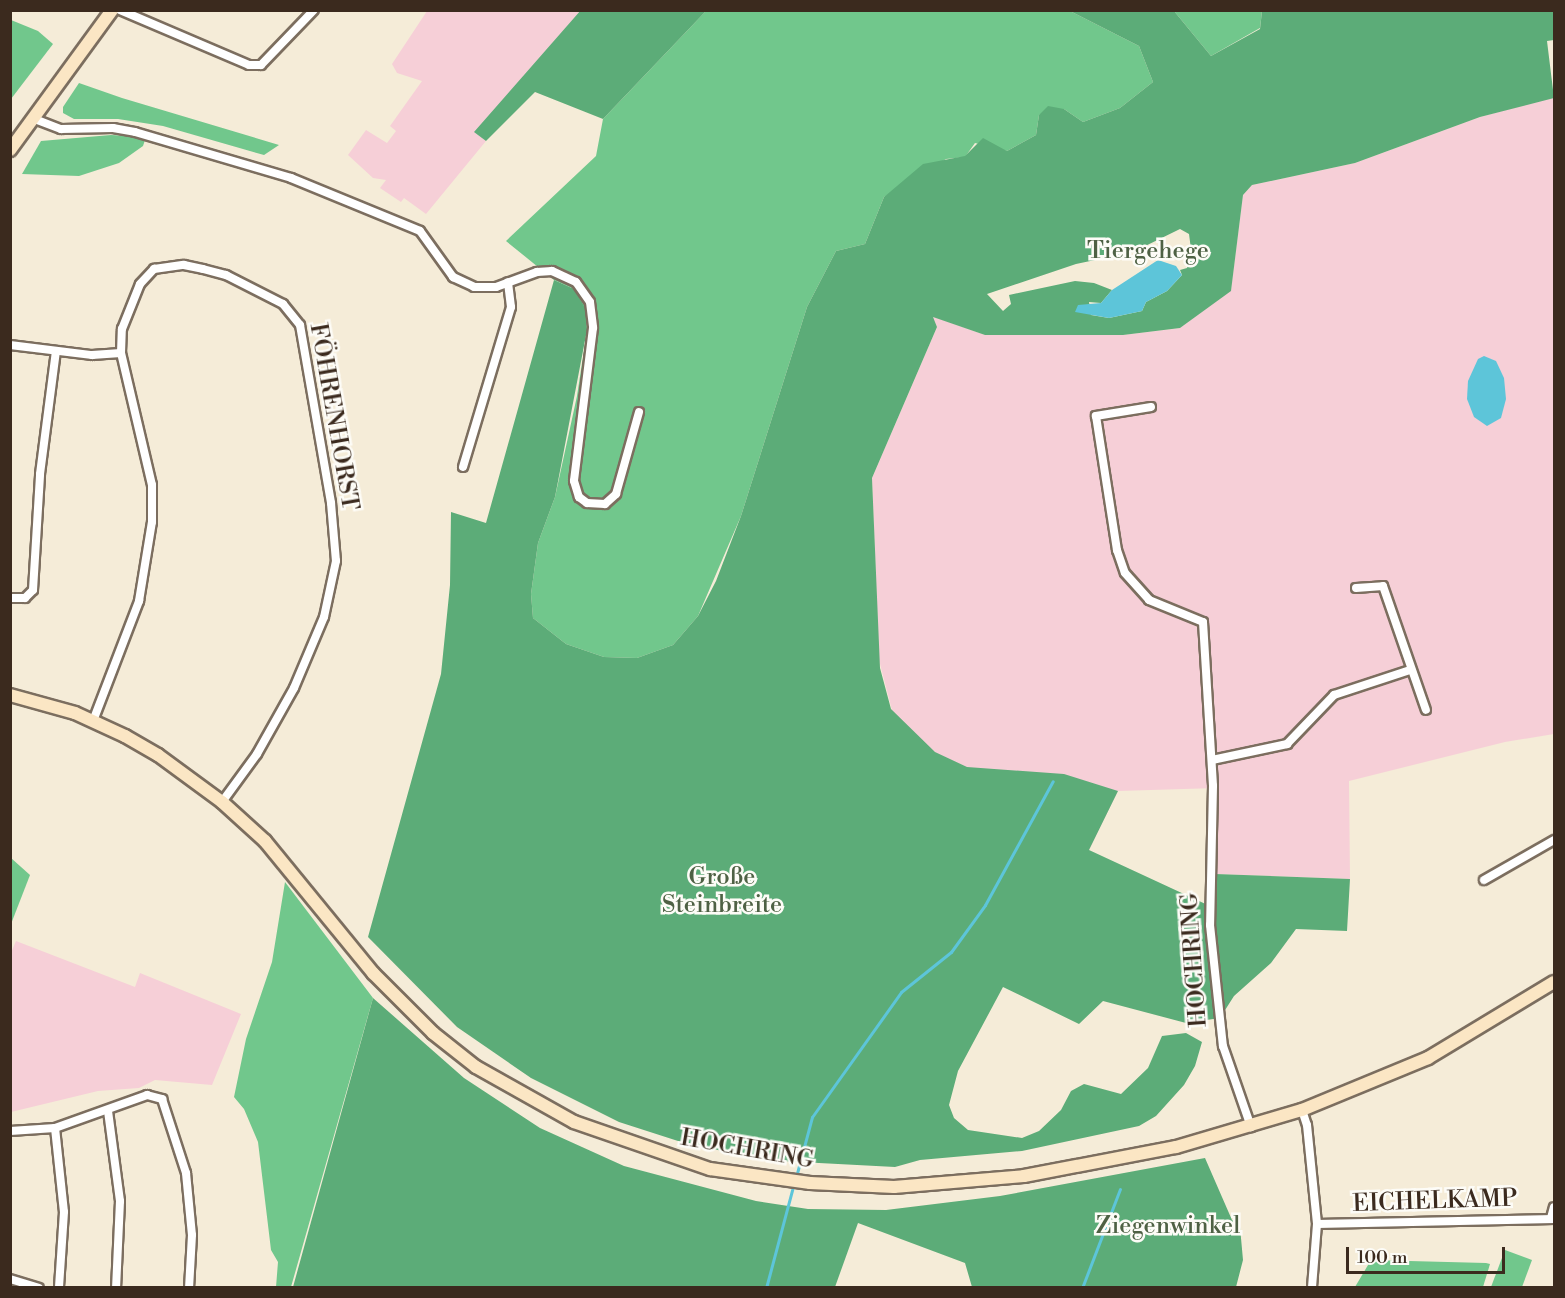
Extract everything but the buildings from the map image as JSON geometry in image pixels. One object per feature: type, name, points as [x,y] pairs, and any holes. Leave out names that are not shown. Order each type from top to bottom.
[{"type":"street","points":[[10,150],[16,134],[32,118],[112,10]]},
{"type":"street","points":[[120,10],[249,65],[267,60],[314,10]]},
{"type":"street","points":[[32,118],[61,129],[113,128],[135,132],[271,171],[391,216],[420,231],[445,269],[463,283],[486,288],[552,271],[576,282],[590,302],[593,328],[574,481],[579,497],[586,503],[605,504],[616,494],[639,412]]},
{"type":"street","name":"FÖHRENHORST","points":[[93,721],[139,601],[152,522],[152,485],[121,353],[122,329],[140,284],[154,269],[168,266],[226,275],[283,304],[300,325],[331,503],[336,561],[324,617],[294,688],[257,754],[222,802]]},
{"type":"street","points":[[463,467],[511,308],[508,282]]},
{"type":"street","points":[[10,345],[56,351],[121,353]]},
{"type":"street","points":[[10,598],[25,598],[33,590],[40,474],[56,351]]},
{"type":"street","name":"HOCHRING","points":[[1151,407],[1095,416],[1117,550],[1125,573],[1140,592],[1164,607],[1203,622],[1213,786],[1210,926],[1220,1027],[1251,1127]]},
{"type":"street","points":[[1356,588],[1383,586],[1410,670],[1426,710]]},
{"type":"street","points":[[1212,760],[1287,744],[1334,695],[1410,670]]},
{"type":"street","name":"HOCHRING","points":[[10,695],[93,721],[158,755],[222,802],[265,841],[373,973],[433,1034],[476,1067],[574,1122],[632,1146],[710,1169],[810,1183],[894,1187],[1024,1176],[1176,1147],[1251,1127],[1302,1110],[1428,1058],[1554,982]]},
{"type":"street","points":[[1484,880],[1554,840]]},
{"type":"street","points":[[10,1131],[55,1128],[108,1111],[147,1095],[157,1096],[166,1104],[186,1173],[192,1235],[189,1287]]},
{"type":"street","points":[[1302,1110],[1307,1125],[1317,1224],[1312,1287]]},
{"type":"street","points":[[108,1111],[120,1201],[116,1287]]},
{"type":"street","points":[[55,1128],[64,1212],[59,1287]]},
{"type":"street","points":[[1553,1218],[1554,1208]]},
{"type":"street","name":"EICHELKAMP","points":[[1317,1224],[1553,1218]]},
{"type":"street","points":[[10,1279],[39,1287]]},
{"type":"shaded area","points":[[427,11],[581,11],[475,132],[486,141],[426,214],[404,198],[401,202],[380,188],[386,180],[373,178],[348,155],[366,130],[387,143],[396,131],[390,126],[422,81],[397,73],[392,64]]},
{"type":"shaded area","points":[[1554,97],[1554,734],[1505,742],[1349,781],[1350,879],[1215,874],[1217,788],[1118,791],[1089,850],[903,753],[879,660],[872,478],[937,327],[932,316],[985,335],[1123,335],[1180,328],[1231,290],[1243,195],[1252,185],[1355,163],[1480,117]]},
{"type":"shaded area","points":[[16,941],[135,987],[140,973],[241,1014],[212,1085],[155,1080],[139,1088],[98,1091],[11,1112],[10,955]]},
{"type":"green space","points":[[581,10],[706,11],[603,119],[535,92],[486,141],[474,132]]},
{"type":"green space","points":[[1262,10],[1260,28],[1211,56],[1174,11]]},
{"type":"green space","points":[[706,11],[1070,11],[1139,46],[1153,82],[1120,108],[1083,122],[1064,109],[1039,115],[1036,135],[1007,151],[975,143],[965,157],[946,159],[884,197],[865,244],[836,251],[807,307],[741,516],[698,616],[673,645],[637,658],[604,657],[566,644],[533,618],[531,594],[538,543],[555,497],[577,396],[587,330],[586,310],[574,289],[554,280],[506,241],[596,156],[603,119]]},
{"type":"green space","name":"Große Steinbreite","points":[[1070,11],[1174,11],[1211,56],[1260,29],[1262,11],[1554,11],[1554,40],[1547,41],[1554,98],[1480,117],[1355,163],[1252,185],[1243,195],[1231,291],[1180,328],[1123,335],[985,335],[933,317],[937,327],[872,478],[880,668],[891,709],[935,752],[967,767],[1064,774],[1118,791],[1089,850],[1212,907],[1215,874],[1350,879],[1347,931],[1296,929],[1271,963],[1234,996],[1220,1018],[1186,1023],[1103,1001],[1079,1024],[1003,987],[958,1071],[949,1105],[954,1118],[968,1130],[1022,1138],[1039,1131],[1061,1110],[1071,1091],[1084,1084],[1121,1094],[1148,1068],[1162,1036],[1186,1033],[1202,1042],[1195,1066],[1184,1085],[1156,1116],[1139,1126],[1022,1151],[920,1160],[895,1167],[762,1160],[678,1141],[619,1122],[531,1078],[457,1027],[368,937],[441,674],[450,585],[451,512],[486,523],[554,280],[574,289],[586,309],[587,330],[555,497],[538,543],[531,594],[533,618],[566,644],[604,657],[637,658],[673,645],[698,616],[716,581],[741,516],[807,307],[836,251],[865,244],[884,197],[923,164],[965,156],[983,138],[1007,151],[1036,135],[1039,115],[1048,106],[1064,109],[1083,122],[1120,108],[1153,82],[1139,46]],"holes":[[[1180,229],[1189,234],[1192,257],[1187,268],[1180,270],[1182,275],[1167,291],[1146,302],[1142,311],[1109,318],[1091,315],[1089,302],[1101,303],[1112,290],[1094,283],[1075,281],[1009,295],[1011,304],[1003,311],[987,294],[1076,264],[1133,252]]]},
{"type":"green space","points":[[11,20],[38,31],[53,44],[11,99]]},
{"type":"green space","points":[[79,83],[279,145],[264,155],[163,126],[118,119],[74,119],[63,113],[63,107]]},
{"type":"green space","points":[[111,135],[146,137],[143,146],[119,163],[79,176],[22,174],[41,141]]},
{"type":"green space","points":[[11,858],[30,875],[11,924]]},
{"type":"green space","points":[[285,882],[373,998],[291,1287],[276,1287],[278,1262],[271,1250],[258,1142],[244,1109],[234,1097],[246,1039],[272,962]]},
{"type":"green space","name":"Ziegenwinkel","points":[[373,998],[464,1078],[540,1128],[624,1166],[756,1201],[808,1209],[886,1210],[1000,1196],[1205,1158],[1232,1220],[1240,1227],[1243,1260],[1236,1287],[972,1287],[965,1263],[858,1223],[835,1287],[293,1287]]},
{"type":"green space","points":[[1505,1250],[1532,1260],[1522,1287],[1491,1287]]},
{"type":"green space","points":[[1371,1260],[1490,1264],[1483,1287],[1355,1287]]},
{"type":"water","points":[[1158,260],[1176,266],[1182,275],[1167,291],[1146,302],[1142,311],[1109,318],[1075,312],[1078,305],[1101,303],[1112,290]]},
{"type":"water","points":[[1484,356],[1496,361],[1504,378],[1506,399],[1501,418],[1487,426],[1474,417],[1467,399],[1468,381],[1478,359]]},
{"type":"waterway","points":[[796,1177],[812,1117],[901,992],[951,952],[985,905],[1053,781]]},
{"type":"waterway","points":[[766,1288],[794,1183]]},
{"type":"waterway","points":[[1082,1288],[1120,1189]]},
{"type":"park label","name":"Tiergehege","points":[[1148,252]]}]
